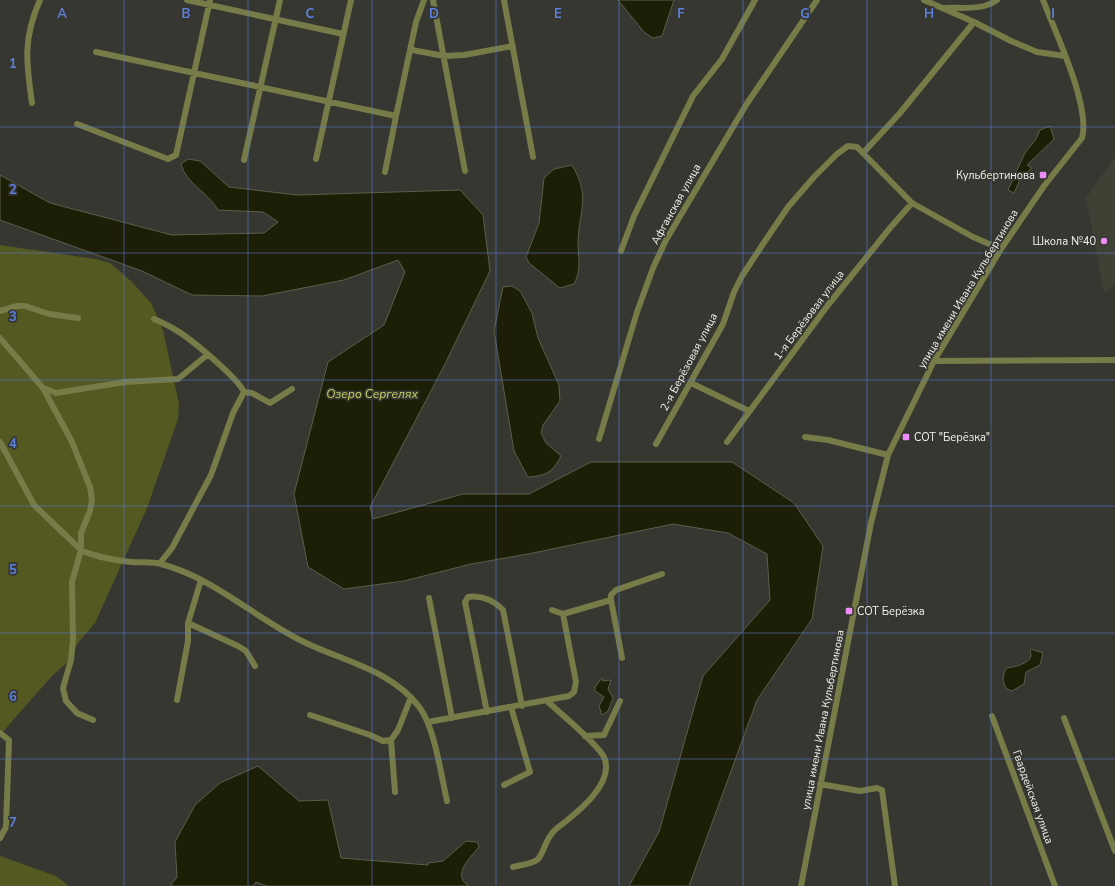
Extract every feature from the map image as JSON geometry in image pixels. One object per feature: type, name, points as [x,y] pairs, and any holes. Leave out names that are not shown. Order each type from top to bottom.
[{"type":"street","points":[[32,103],[27,69],[27,37],[40,0]]},
{"type":"street","points":[[187,0],[209,2],[276,20],[343,34]]},
{"type":"street","points":[[244,160],[280,0]]},
{"type":"street","points":[[316,159],[351,0]]},
{"type":"street","points":[[385,172],[396,116],[412,50],[416,22],[424,0]]},
{"type":"street","points":[[433,0],[465,171]]},
{"type":"street","points":[[504,0],[533,157]]},
{"type":"street","points":[[621,251],[634,216],[693,96],[722,59],[755,0]]},
{"type":"street","name":"Афганская улица","points":[[599,439],[637,312],[653,268],[666,240],[746,105],[817,0]]},
{"type":"street","points":[[924,0],[1036,52],[1065,56]]},
{"type":"street","points":[[944,8],[982,7],[990,5],[997,0]]},
{"type":"street","name":"улица имени Ивана Кульбертинова","points":[[801,886],[871,523],[888,455],[934,361],[1001,249],[1044,186],[1082,138],[1085,129],[1076,81],[1043,0]]},
{"type":"street","points":[[77,124],[168,159],[176,155],[209,2]]},
{"type":"street","points":[[974,22],[900,113],[864,152],[912,203],[973,237],[1001,249]]},
{"type":"street","points":[[412,50],[444,56],[464,55],[513,46]]},
{"type":"street","points":[[96,52],[396,116]]},
{"type":"street","name":"2-я Берёзовая улица","points":[[656,444],[723,324],[734,292],[742,276],[788,207],[837,154],[848,146],[858,147],[864,152]]},
{"type":"street","name":"1-я Берёзовая улица","points":[[726,442],[833,299],[912,203]]},
{"type":"street","points":[[0,311],[17,306],[25,306],[49,314],[78,318]]},
{"type":"street","points":[[154,319],[175,329],[206,354],[236,380],[244,392],[252,393],[270,403],[292,389]]},
{"type":"street","points":[[0,338],[44,388],[66,430],[90,487],[92,500],[90,511],[81,533],[81,550],[72,582],[72,653],[63,688],[66,701],[77,713],[93,720]]},
{"type":"street","points":[[44,388],[56,392],[126,382],[178,380],[206,354]]},
{"type":"street","points":[[934,361],[1115,360]]},
{"type":"street","points":[[691,383],[749,411]]},
{"type":"street","points":[[160,564],[172,548],[211,475],[233,413],[244,392]]},
{"type":"street","points":[[805,437],[828,440],[888,455]]},
{"type":"street","points":[[0,442],[34,505],[81,550],[90,554],[130,562],[160,564],[201,580],[306,643],[347,659],[391,681],[411,697],[428,722],[447,801]]},
{"type":"street","points":[[622,658],[611,595],[616,590],[662,574]]},
{"type":"street","points":[[177,700],[188,641],[188,623],[201,580]]},
{"type":"street","points":[[487,712],[465,602],[468,597],[478,595],[503,610],[522,706]]},
{"type":"street","points":[[429,598],[452,718]]},
{"type":"street","points":[[552,610],[563,614],[611,600]]},
{"type":"street","points":[[428,722],[547,701],[569,696],[574,692],[576,682],[563,614]]},
{"type":"street","points":[[188,623],[246,651],[255,666]]},
{"type":"street","points":[[395,792],[391,740],[398,730],[411,697]]},
{"type":"street","points":[[513,867],[536,861],[540,856],[550,834],[592,800],[606,765],[603,756],[585,736],[547,701]]},
{"type":"street","points":[[585,736],[604,735],[620,701]]},
{"type":"street","points":[[504,785],[530,772],[511,707]]},
{"type":"street","points":[[310,715],[370,734],[383,741],[391,740]]},
{"type":"street","name":"Гвардейская улица","points":[[992,716],[1055,886]]},
{"type":"street","points":[[1064,718],[1115,852]]},
{"type":"street","points":[[0,733],[9,740],[6,827],[0,838]]},
{"type":"street","points":[[820,784],[860,791],[877,788],[882,790],[895,886]]},
{"type":"shaded area","name":"Школа №40","points":[[1115,157],[1115,285],[1104,293],[1086,198]]},
{"type":"green space","points":[[0,245],[95,259],[110,263],[132,282],[151,303],[163,330],[179,404],[178,419],[147,508],[95,623],[77,644],[71,659],[52,676],[0,735]]},
{"type":"green space","points":[[0,856],[56,876],[69,886],[0,886]]},
{"type":"water","points":[[618,0],[674,0],[662,36],[653,38],[644,32]]},
{"type":"water","points":[[1050,126],[1054,139],[1027,165],[1032,168],[1021,177],[1014,193],[1008,190],[1025,153],[1036,139],[1040,130]]},
{"type":"water","name":"Озеро Сергелях","points":[[188,159],[200,161],[229,187],[297,195],[460,190],[483,215],[490,271],[444,366],[370,507],[373,519],[463,494],[529,494],[591,462],[732,462],[794,503],[823,546],[812,619],[757,700],[689,886],[629,886],[659,832],[703,676],[770,600],[767,554],[728,533],[673,524],[528,554],[471,564],[404,581],[344,589],[308,567],[294,494],[328,362],[384,325],[405,272],[398,260],[344,280],[262,296],[192,295],[142,271],[0,220],[0,175],[50,203],[172,235],[264,233],[278,222],[263,212],[218,210],[187,177],[181,164]]},
{"type":"water","points":[[572,165],[578,176],[583,195],[578,242],[579,268],[574,284],[560,288],[529,263],[526,257],[539,223],[544,178],[554,169]]},
{"type":"water","points":[[512,286],[520,291],[532,313],[538,338],[559,385],[560,401],[543,425],[541,433],[546,443],[561,456],[552,469],[540,476],[528,477],[514,451],[494,331],[503,287]]},
{"type":"water","points":[[1031,649],[1043,653],[1040,665],[1026,672],[1024,684],[1012,691],[1007,689],[1003,681],[1005,670],[1007,668],[1021,665],[1030,659]]},
{"type":"water","points":[[602,678],[603,681],[611,680],[608,689],[613,698],[608,711],[602,715],[599,706],[604,697],[595,691],[595,687]]},
{"type":"water","points":[[258,766],[299,801],[328,800],[341,858],[428,865],[428,863],[443,861],[466,841],[477,842],[479,847],[467,861],[462,872],[464,882],[469,886],[267,886],[256,882],[253,886],[170,886],[177,877],[175,842],[195,805],[220,783]]},
{"type":"place","name":"Кульбертинова","points":[[1043,175]]},
{"type":"place","name":"Школа №40","points":[[1104,241]]},
{"type":"place","name":"СОТ \"Берёзка\"","points":[[906,437]]},
{"type":"place","name":"СОТ Берёзка","points":[[849,611]]}]
